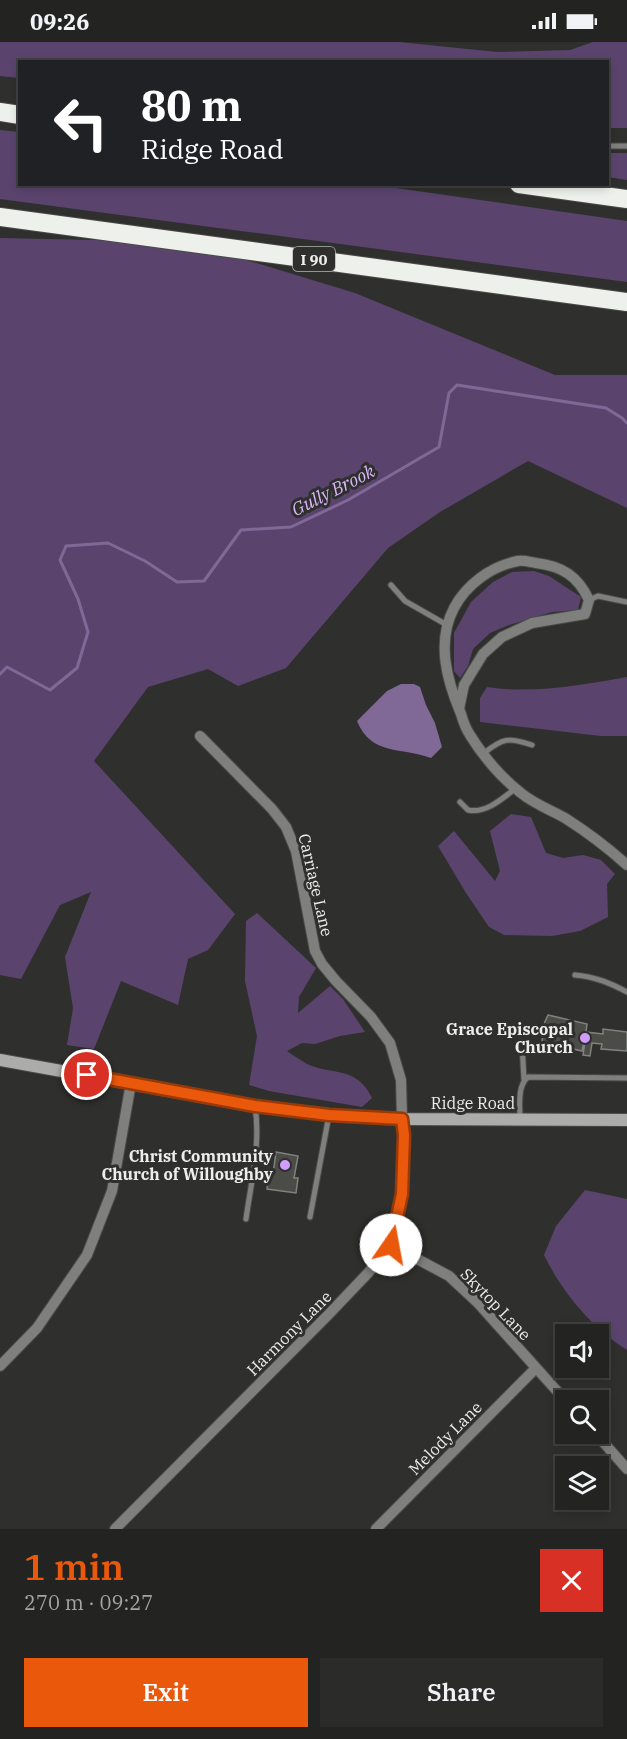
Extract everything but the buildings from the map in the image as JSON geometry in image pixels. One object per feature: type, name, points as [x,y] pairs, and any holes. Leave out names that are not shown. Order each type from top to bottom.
[{"type":"highway","points":[[0,112],[18,115]]},
{"type":"highway","points":[[533,186],[627,199]]},
{"type":"highway","name":"I 90","points":[[0,217],[627,302]]},
{"type":"main road","name":"Ridge Road","points":[[0,1060],[255,1106],[329,1115],[402,1119],[627,1120]]},
{"type":"street","points":[[459,709],[464,685],[483,654],[502,637],[532,623],[585,614],[589,600],[582,586],[573,576],[550,565],[520,560],[498,568],[473,582],[454,609],[446,634],[444,660],[452,693],[469,734],[492,764],[522,794],[603,843],[627,865]]},
{"type":"street","name":"Carriage Lane","points":[[200,736],[272,809],[286,827],[296,851],[315,951],[322,964],[371,1017],[390,1043],[401,1080],[402,1119]]},
{"type":"street","points":[[0,1366],[37,1328],[87,1255],[112,1191],[130,1083]]},
{"type":"street","name":"Harmony Lane","points":[[115,1529],[328,1315],[391,1245],[402,1194],[404,1135],[402,1119]]},
{"type":"street","name":"Skytop Lane","points":[[391,1245],[449,1276],[477,1302],[556,1390]]},
{"type":"street","name":"Melody Lane","points":[[376,1529],[536,1368]]},
{"type":"street","points":[[605,1444],[627,1469]]},
{"type":"lane","points":[[609,146],[627,146]]},
{"type":"lane","points":[[391,585],[405,601],[448,626]]},
{"type":"lane","points":[[589,600],[598,596],[627,602]]},
{"type":"lane","points":[[484,753],[496,743],[506,739],[532,745]]},
{"type":"lane","points":[[460,802],[468,810],[478,810],[489,807],[516,788]]},
{"type":"lane","points":[[575,975],[592,976],[627,993]]},
{"type":"lane","points":[[520,1120],[519,1100],[524,1080],[521,1025]]},
{"type":"lane","points":[[524,1080],[528,1077],[627,1078]]},
{"type":"lane","points":[[246,1219],[256,1151],[255,1106]]},
{"type":"lane","points":[[310,1216],[329,1115]]},
{"type":"shaded area","points":[[0,42],[399,42],[497,52],[570,50],[593,42],[627,42],[627,128],[609,128],[609,60],[18,60],[18,78],[0,76]]},
{"type":"shaded area","points":[[0,130],[18,132],[18,186],[382,186],[627,221],[627,282],[0,199]]},
{"type":"shaded area","points":[[609,153],[627,153],[627,180],[609,177]]},
{"type":"shaded area","points":[[0,238],[187,242],[355,293],[555,375],[627,375],[627,508],[528,461],[440,512],[388,548],[286,668],[238,686],[208,669],[148,687],[94,761],[235,914],[208,950],[188,959],[178,1005],[121,981],[94,1049],[67,1045],[73,1008],[65,957],[91,892],[60,905],[21,979],[0,975]]},
{"type":"shaded area","points":[[534,571],[549,576],[581,597],[578,610],[552,612],[490,633],[473,649],[468,666],[460,678],[454,671],[454,633],[471,602],[493,582],[512,572]]},
{"type":"shaded area","points":[[627,677],[627,736],[601,736],[480,722],[480,698],[487,687],[539,689],[575,686]]},
{"type":"shaded area","points":[[401,684],[414,684],[420,687],[435,723],[442,747],[431,758],[379,745],[370,740],[357,721],[387,691]]},
{"type":"shaded area","points":[[511,814],[531,817],[546,853],[563,858],[583,855],[601,860],[615,874],[607,884],[608,917],[580,931],[552,936],[504,935],[489,927],[438,846],[454,831],[495,881],[500,871],[490,831]]},
{"type":"shaded area","points":[[257,913],[316,968],[299,997],[298,1013],[330,986],[343,999],[365,1032],[340,1036],[315,1044],[302,1043],[287,1051],[307,1064],[343,1073],[359,1080],[372,1098],[362,1107],[269,1091],[249,1085],[257,1036],[245,981],[246,921]]},
{"type":"shaded area","points":[[585,1190],[627,1199],[627,1350],[609,1337],[609,1324],[594,1324],[590,1320],[569,1296],[551,1269],[544,1255],[556,1226]]},
{"type":"waterway","name":"Gully Brook","points":[[0,674],[7,667],[50,690],[77,668],[88,632],[78,599],[60,560],[66,546],[108,543],[145,561],[177,582],[204,581],[241,530],[291,527],[348,500],[439,447],[449,393],[457,385],[606,408],[627,423]]},
{"type":"place","name":"Grace Episcopal Church","points":[[585,1038]]},
{"type":"place","name":"Christ Community Church of Willoughby","points":[[285,1165]]},
{"type":"route","points":[[87,1075],[255,1106],[329,1115],[402,1119],[404,1135],[402,1194],[391,1245]]}]
